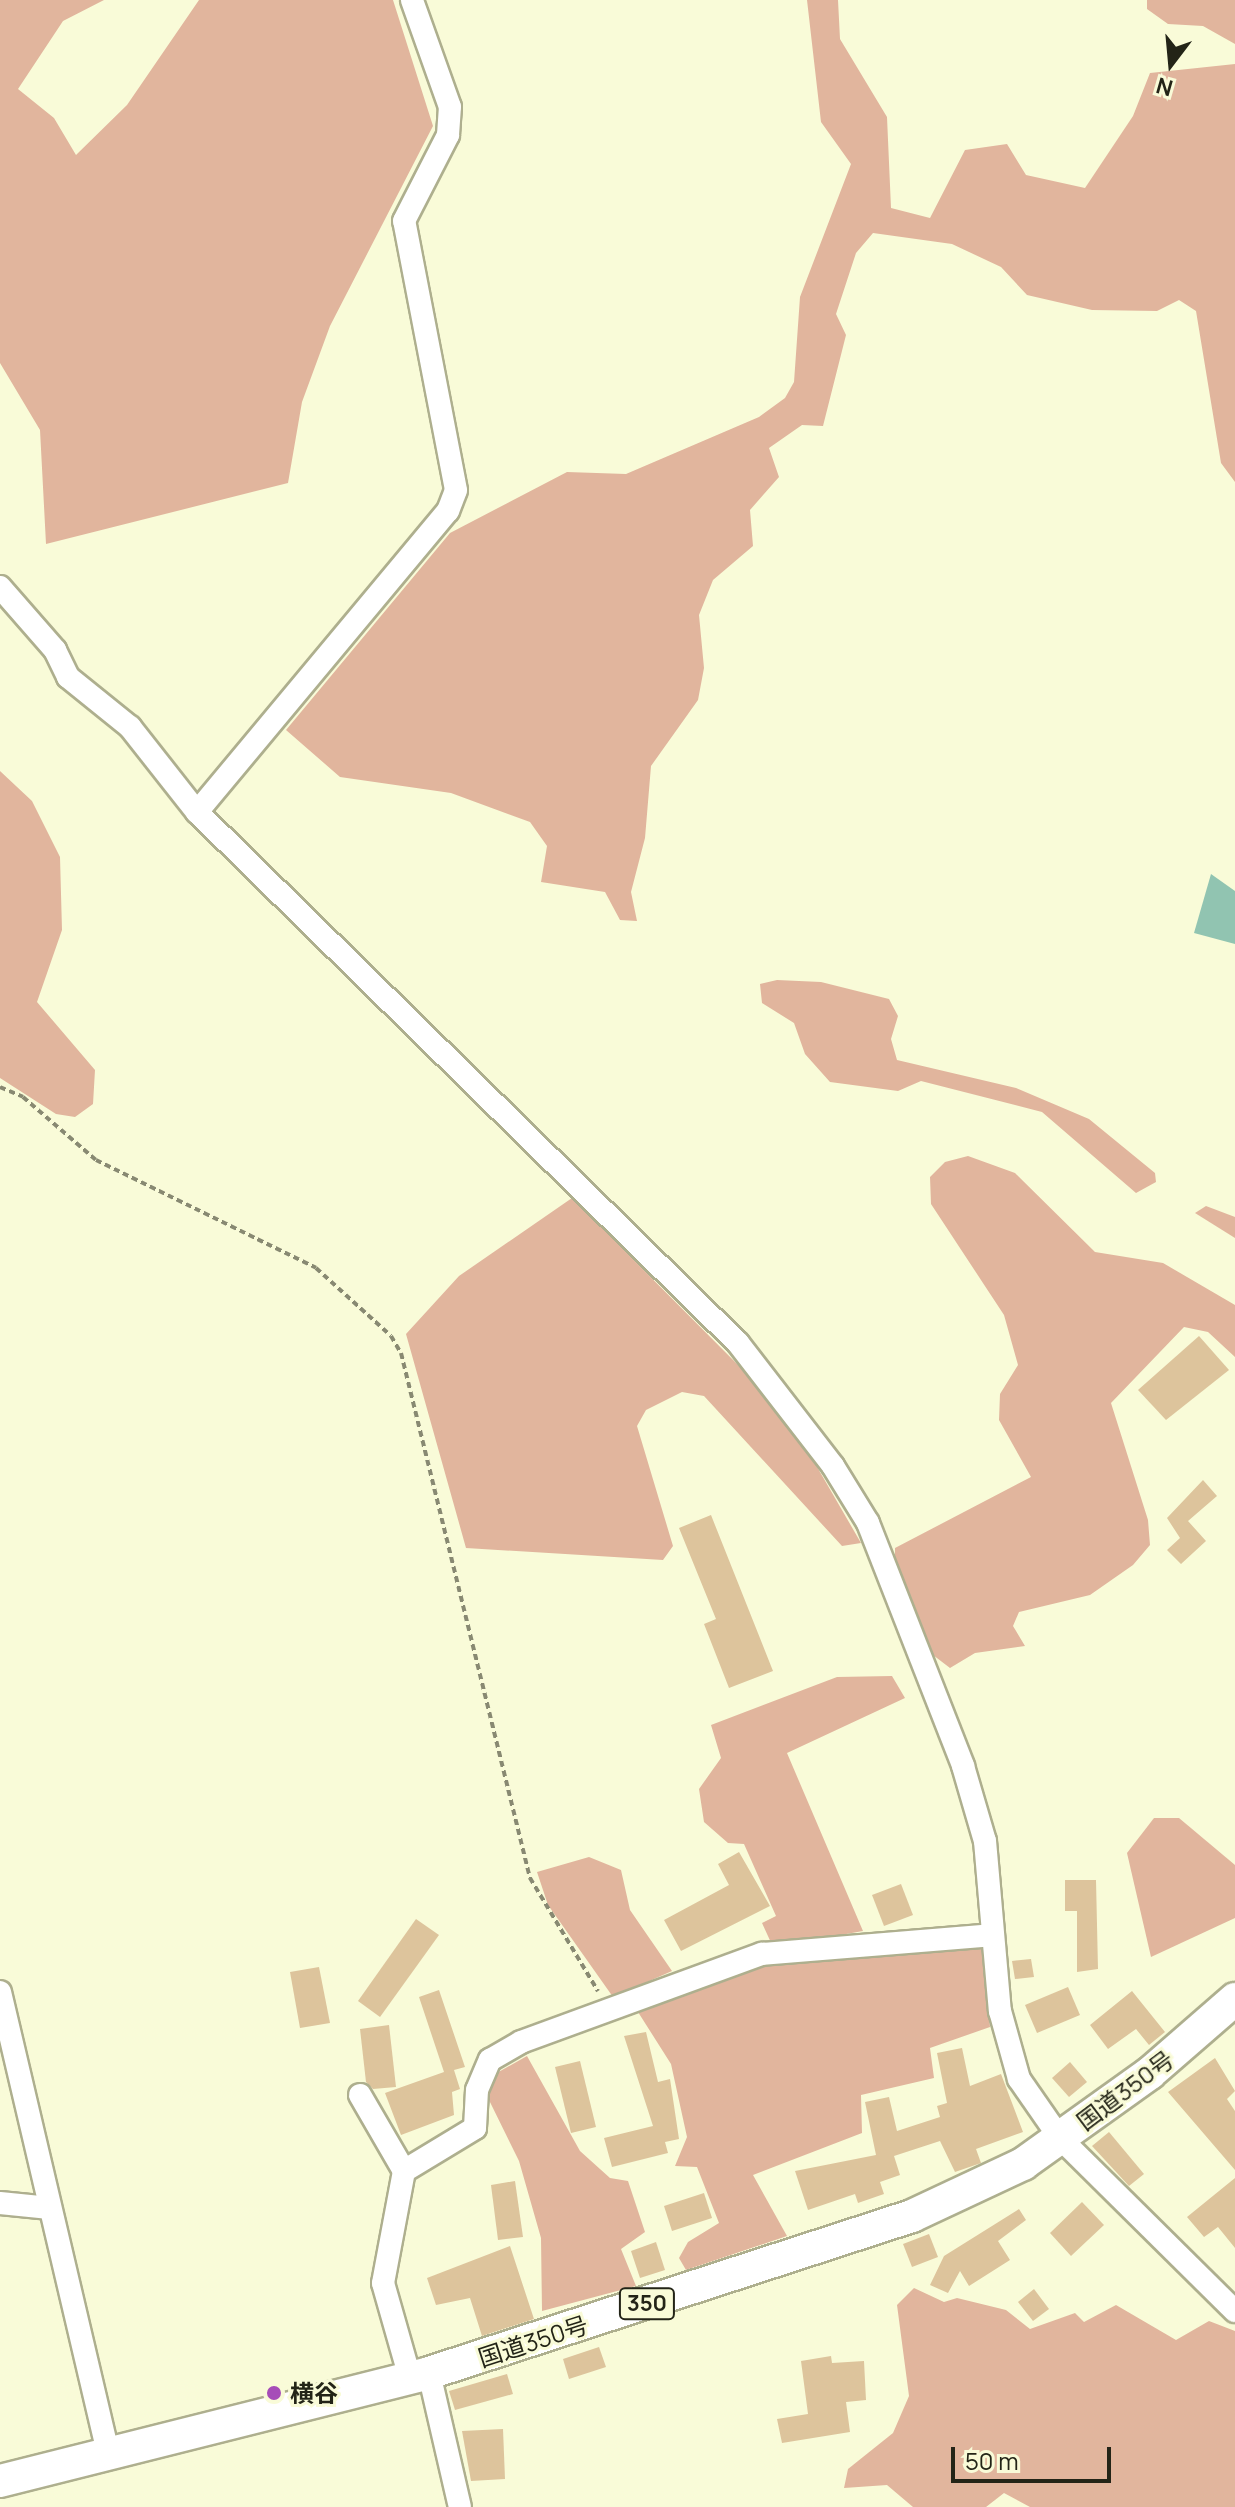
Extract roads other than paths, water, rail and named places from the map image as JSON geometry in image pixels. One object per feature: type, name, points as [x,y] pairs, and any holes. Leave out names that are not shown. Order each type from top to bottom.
[{"type":"highway","name":"国道350号","points":[[0,2481],[420,2376],[912,2216],[990,2182],[1060,2138],[1235,1999]]},
{"type":"street","points":[[197,812],[448,511],[456,490],[404,221],[448,135],[450,107],[412,0]]},
{"type":"street","points":[[0,587],[38,627],[68,677],[130,727],[197,812],[738,1343],[833,1466],[868,1523],[963,1766],[985,1841],[1000,2011],[1019,2079],[1060,2138],[1235,2311]]},
{"type":"street","points":[[404,2171],[475,2128],[477,2090],[490,2060],[601,2013],[762,1954],[992,1935]]},
{"type":"street","points":[[0,1992],[109,2455]]},
{"type":"street","points":[[360,2095],[404,2171],[383,2283],[420,2376],[460,2507]]},
{"type":"street","points":[[0,2203],[50,2208]]},
{"type":"place","name":"横谷","points":[[274,2393]]}]
